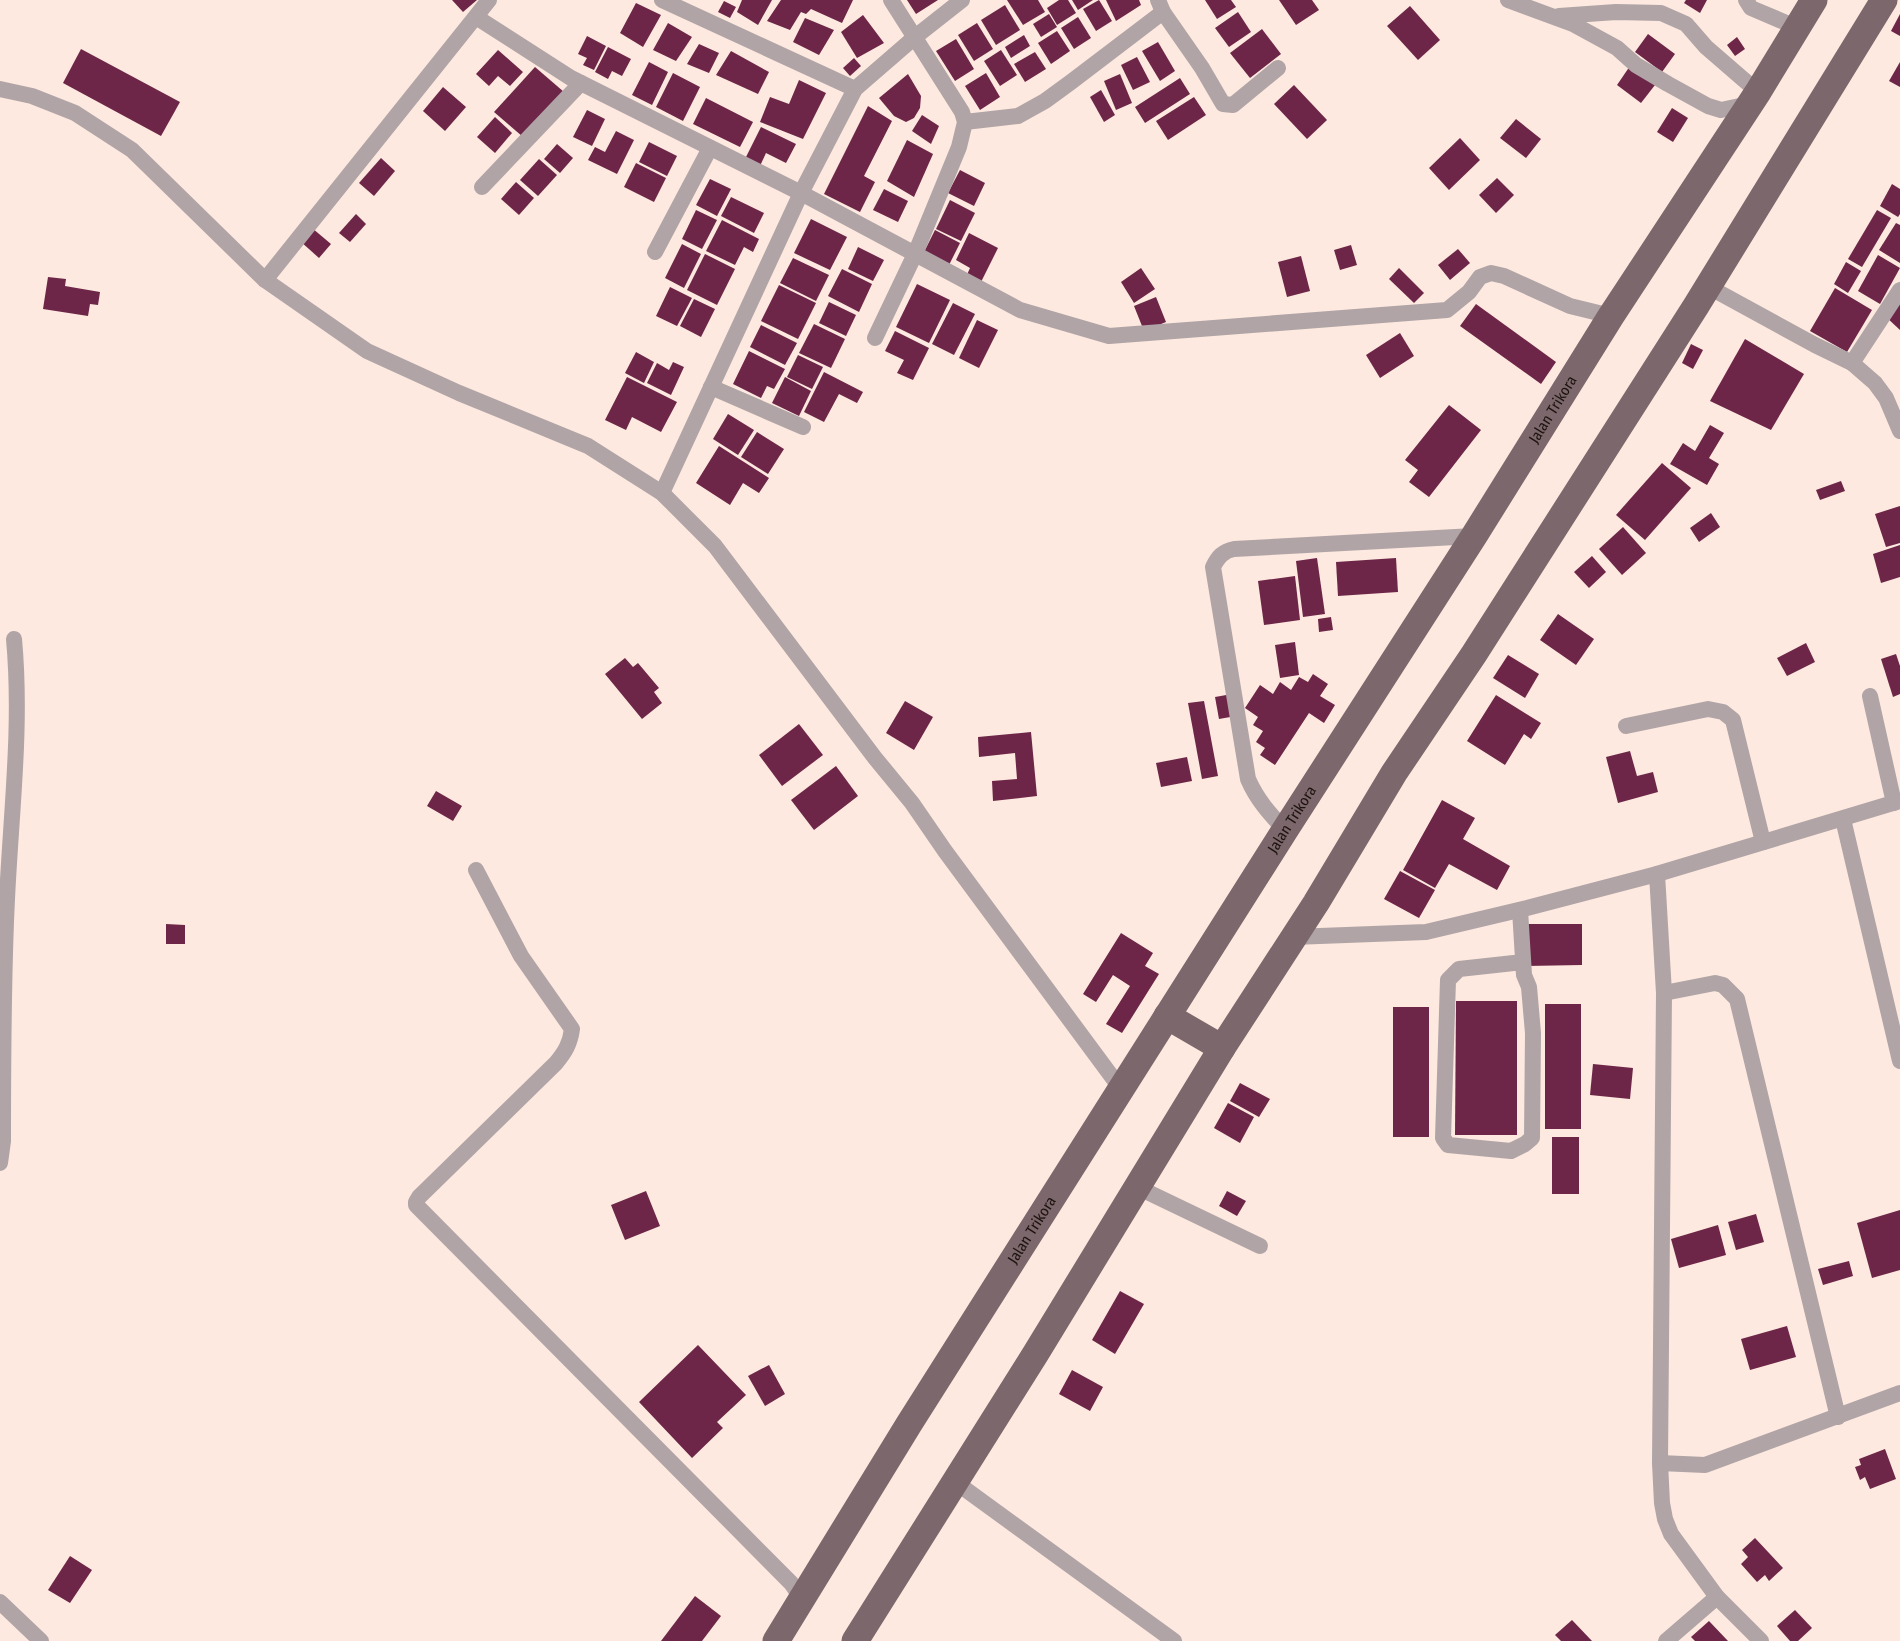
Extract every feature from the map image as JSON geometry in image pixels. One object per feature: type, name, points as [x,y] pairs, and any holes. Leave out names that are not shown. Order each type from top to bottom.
[{"type":"main road","name":"Jalan Trikora","points":[[776,1641],[909,1424],[1167,1016],[1474,536],[1611,316],[1754,98],[1814,0]]},
{"type":"main road","points":[[855,1641],[1222,1048],[1316,903],[1394,773],[1474,654],[1707,286],[1884,0]]},
{"type":"main road","points":[[1167,1016],[1222,1048]]},
{"type":"street","points":[[265,280],[489,0]]},
{"type":"street","points":[[662,0],[855,89]]},
{"type":"street","points":[[875,338],[915,254],[959,147],[965,122],[962,112],[891,0]]},
{"type":"street","points":[[662,493],[801,193],[855,89],[962,0]]},
{"type":"street","points":[[1508,0],[1573,24],[1617,48],[1636,65],[1708,106],[1721,110],[1754,98],[1686,24],[1661,13],[1616,12],[1552,16]]},
{"type":"street","points":[[1746,0],[1751,8],[1796,27]]},
{"type":"street","points":[[965,122],[1018,116],[1071,82],[1161,6],[1223,104],[1233,105],[1278,68]]},
{"type":"street","points":[[476,17],[581,83],[801,193],[1020,310],[1109,336],[1447,310],[1468,292],[1480,277],[1491,273],[1504,276],[1570,306],[1611,316]]},
{"type":"street","points":[[482,187],[581,83]]},
{"type":"street","points":[[0,89],[32,96],[75,113],[132,150],[265,280],[367,351],[459,393],[588,446],[662,493],[716,546],[875,758],[912,802],[945,851],[1121,1089]]},
{"type":"street","points":[[655,252],[710,148]]},
{"type":"street","points":[[1707,286],[1852,363],[1875,383],[1886,398],[1900,431]]},
{"type":"street","points":[[1852,363],[1900,290]]},
{"type":"street","points":[[711,387],[803,428]]},
{"type":"street","points":[[1285,830],[1255,795],[1248,780],[1213,567],[1218,557],[1226,550],[1234,549],[1474,536]]},
{"type":"street","points":[[0,1163],[3,1141],[3,977],[16,748],[17,672],[14,639]]},
{"type":"street","points":[[1293,937],[1426,932],[1657,874],[1897,802],[1870,696]]},
{"type":"street","points":[[1626,726],[1708,709],[1724,712],[1733,720],[1763,842]]},
{"type":"street","points":[[1843,819],[1900,1061]]},
{"type":"street","points":[[476,870],[521,956],[572,1029],[571,1040],[567,1050],[556,1063],[418,1197],[417,1205],[791,1583],[802,1599]]},
{"type":"street","points":[[1657,874],[1664,993],[1660,1463],[1665,1519],[1671,1534],[1717,1597],[1761,1641]]},
{"type":"street","points":[[1520,910],[1524,975],[1529,987],[1533,1033],[1532,1137],[1525,1144],[1511,1151],[1448,1145],[1443,1138],[1448,980],[1459,969],[1523,962]]},
{"type":"street","points":[[1664,993],[1715,982],[1723,985],[1737,999],[1838,1417]]},
{"type":"street","points":[[1137,1186],[1260,1246]]},
{"type":"street","points":[[1660,1463],[1705,1465],[1900,1394]]},
{"type":"street","points":[[954,1481],[1174,1641]]},
{"type":"street","points":[[1666,1641],[1717,1597]]},
{"type":"street","points":[[0,1602],[41,1641]]},
{"type":"building","points":[[452,0],[477,0],[463,12]]},
{"type":"building","points":[[742,0],[772,0],[758,25],[737,12]]},
{"type":"building","points":[[781,0],[853,0],[842,23],[811,9],[806,14],[801,12],[790,30],[767,21]]},
{"type":"building","points":[[907,0],[938,0],[916,14]]},
{"type":"building","points":[[1007,0],[1038,0],[1045,12],[1023,25]]},
{"type":"building","points":[[1059,0],[1068,0],[1076,13],[1057,25],[1047,8]]},
{"type":"building","points":[[1072,0],[1093,0],[1078,10]]},
{"type":"building","points":[[1099,0],[1112,21],[1096,31],[1083,9]]},
{"type":"building","points":[[1106,0],[1139,0],[1141,5],[1116,21]]},
{"type":"building","points":[[1205,0],[1231,0],[1236,7],[1217,19]]},
{"type":"building","points":[[1279,0],[1312,0],[1319,10],[1296,25]]},
{"type":"building","points":[[1686,0],[1707,0],[1700,13],[1684,3]]},
{"type":"building","points":[[724,1],[736,7],[730,18],[718,12]]},
{"type":"building","points":[[636,3],[661,15],[643,47],[620,33]]},
{"type":"building","points":[[1005,5],[1020,30],[996,45],[981,20]]},
{"type":"building","points":[[1410,6],[1440,40],[1418,60],[1387,26]]},
{"type":"building","points":[[1238,12],[1251,32],[1229,47],[1215,28]]},
{"type":"building","points":[[1049,14],[1057,27],[1041,37],[1033,24]]},
{"type":"building","points":[[1900,14],[1900,36],[1891,31]]},
{"type":"building","points":[[863,15],[884,43],[857,58],[841,32]]},
{"type":"building","points":[[1078,17],[1091,38],[1074,49],[1061,28]]},
{"type":"building","points":[[805,18],[834,30],[819,55],[793,42]]},
{"type":"building","points":[[668,23],[692,37],[676,61],[653,50]]},
{"type":"building","points":[[977,23],[993,49],[974,61],[958,35]]},
{"type":"building","points":[[1262,29],[1281,54],[1250,78],[1230,53]]},
{"type":"building","points":[[1057,31],[1070,51],[1051,64],[1038,43]]},
{"type":"building","points":[[1648,34],[1675,54],[1662,72],[1635,52]]},
{"type":"building","points":[[1024,35],[1030,46],[1011,58],[1005,47]]},
{"type":"building","points":[[587,36],[606,46],[594,70],[583,65],[587,58],[578,54]]},
{"type":"building","points":[[1737,37],[1745,49],[1735,56],[1727,45]]},
{"type":"building","points":[[956,39],[974,69],[955,81],[936,51]]},
{"type":"building","points":[[1158,42],[1175,71],[1160,81],[1142,51]]},
{"type":"building","points":[[699,44],[719,53],[709,73],[687,64]]},
{"type":"building","points":[[608,47],[631,59],[622,76],[612,71],[608,79],[595,72]]},
{"type":"building","points":[[81,49],[180,102],[161,136],[63,83]]},
{"type":"building","points":[[498,50],[523,72],[510,86],[498,76],[489,86],[476,74]]},
{"type":"building","points":[[1001,50],[1017,75],[1000,86],[984,61]]},
{"type":"building","points":[[731,51],[769,72],[758,94],[716,75]]},
{"type":"building","points":[[1035,52],[1046,69],[1025,82],[1014,64]]},
{"type":"building","points":[[1137,57],[1150,82],[1133,90],[1121,65]]},
{"type":"building","points":[[854,58],[861,66],[850,76],[843,68]]},
{"type":"building","points":[[649,62],[668,72],[652,105],[632,95]]},
{"type":"building","points":[[1900,62],[1900,87],[1889,81]]},
{"type":"building","points":[[1630,66],[1655,85],[1641,103],[1617,85]]},
{"type":"building","points":[[535,67],[564,92],[523,137],[494,112]]},
{"type":"building","points":[[673,73],[700,87],[683,121],[656,107]]},
{"type":"building","points":[[986,73],[1000,97],[980,110],[965,86]]},
{"type":"building","points":[[908,74],[921,96],[920,108],[914,118],[906,122],[894,116],[879,98]]},
{"type":"building","points":[[1120,74],[1132,103],[1116,110],[1104,81]]},
{"type":"building","points":[[1180,78],[1190,94],[1145,123],[1135,107]]},
{"type":"building","points":[[799,80],[826,93],[803,139],[760,122],[770,97],[789,104]]},
{"type":"building","points":[[1294,85],[1327,120],[1307,139],[1274,104]]},
{"type":"building","points":[[443,87],[466,107],[445,131],[423,111]]},
{"type":"building","points":[[1101,90],[1115,115],[1104,122],[1090,97]]},
{"type":"building","points":[[1194,97],[1206,115],[1168,140],[1156,121]]},
{"type":"building","points":[[706,98],[753,122],[740,147],[693,124]]},
{"type":"building","points":[[868,106],[892,121],[864,176],[875,182],[860,212],[824,194]]},
{"type":"building","points":[[1672,108],[1688,118],[1673,142],[1657,132]]},
{"type":"building","points":[[587,110],[605,119],[592,146],[573,137]]},
{"type":"building","points":[[922,115],[939,126],[931,144],[912,131]]},
{"type":"building","points":[[495,117],[512,133],[495,153],[477,137]]},
{"type":"building","points":[[1516,119],[1541,139],[1526,158],[1500,138]]},
{"type":"building","points":[[761,127],[796,144],[786,163],[766,153],[760,166],[745,159]]},
{"type":"building","points":[[616,131],[634,140],[617,174],[588,160],[595,147],[605,152]]},
{"type":"building","points":[[1460,138],[1480,160],[1449,190],[1429,168]]},
{"type":"building","points":[[907,140],[933,154],[914,197],[887,181]]},
{"type":"building","points":[[649,142],[677,156],[667,176],[639,162]]},
{"type":"building","points":[[557,144],[573,158],[560,173],[544,159]]},
{"type":"building","points":[[381,158],[395,171],[374,196],[359,183]]},
{"type":"building","points":[[539,159],[557,175],[538,196],[520,180]]},
{"type":"building","points":[[636,163],[666,178],[654,202],[624,187]]},
{"type":"building","points":[[960,170],[985,183],[974,206],[948,193]]},
{"type":"building","points":[[1497,178],[1514,195],[1496,213],[1479,195]]},
{"type":"building","points":[[710,179],[731,189],[717,216],[696,205]]},
{"type":"building","points":[[516,182],[534,198],[519,215],[501,199]]},
{"type":"building","points":[[1892,184],[1900,189],[1898,217],[1880,206]]},
{"type":"building","points":[[884,189],[908,201],[898,222],[873,210]]},
{"type":"building","points":[[731,197],[764,213],[754,233],[721,216]]},
{"type":"building","points":[[950,200],[975,213],[961,241],[936,229]]},
{"type":"building","points":[[696,210],[717,220],[702,249],[682,239]]},
{"type":"building","points":[[1877,210],[1891,218],[1862,267],[1848,259]]},
{"type":"building","points":[[356,214],[366,224],[350,242],[339,233]]},
{"type":"building","points":[[811,219],[847,237],[830,270],[794,253]]},
{"type":"building","points":[[722,220],[759,239],[753,252],[744,247],[735,265],[706,251]]},
{"type":"building","points":[[1896,223],[1900,225],[1900,263],[1879,250]]},
{"type":"building","points":[[312,228],[331,244],[319,258],[300,241]]},
{"type":"building","points":[[935,230],[960,243],[949,265],[924,252]]},
{"type":"building","points":[[969,233],[998,248],[979,286],[965,279],[970,268],[956,260]]},
{"type":"building","points":[[682,244],[701,254],[684,288],[665,278]]},
{"type":"building","points":[[1351,245],[1357,265],[1340,270],[1334,250]]},
{"type":"building","points":[[858,247],[884,260],[873,281],[848,269]]},
{"type":"building","points":[[1458,249],[1470,263],[1450,280],[1438,265]]},
{"type":"building","points":[[705,254],[735,269],[717,305],[687,290]]},
{"type":"building","points":[[1878,255],[1900,268],[1880,304],[1858,291]]},
{"type":"building","points":[[1301,256],[1310,291],[1287,297],[1278,262]]},
{"type":"building","points":[[793,258],[829,275],[816,301],[780,283]]},
{"type":"building","points":[[1846,262],[1861,271],[1848,293],[1834,284]]},
{"type":"building","points":[[1141,268],[1155,289],[1134,303],[1121,282]]},
{"type":"building","points":[[1399,268],[1424,293],[1414,303],[1389,279]]},
{"type":"building","points":[[842,269],[872,284],[859,312],[828,296]]},
{"type":"building","points":[[48,277],[66,279],[65,286],[100,292],[98,305],[90,304],[88,316],[43,309]]},
{"type":"building","points":[[917,284],[950,300],[929,343],[896,327]]},
{"type":"building","points":[[779,285],[816,303],[798,339],[761,321]]},
{"type":"building","points":[[670,287],[692,298],[677,326],[656,316]]},
{"type":"building","points":[[1835,288],[1872,310],[1847,352],[1810,331]]},
{"type":"building","points":[[1156,297],[1166,322],[1144,331],[1134,306]]},
{"type":"building","points":[[694,299],[715,309],[701,337],[680,326]]},
{"type":"building","points":[[1900,300],[1900,330],[1885,316]]},
{"type":"building","points":[[829,302],[856,315],[846,336],[819,323]]},
{"type":"building","points":[[953,303],[975,314],[954,355],[932,344]]},
{"type":"building","points":[[1476,304],[1556,362],[1541,384],[1460,326]]},
{"type":"building","points":[[977,320],[998,330],[979,368],[959,358]]},
{"type":"building","points":[[814,324],[845,339],[831,368],[799,353]]},
{"type":"building","points":[[761,325],[797,343],[785,365],[750,347]]},
{"type":"building","points":[[895,331],[929,348],[913,380],[897,373],[904,360],[885,351]]},
{"type":"building","points":[[1400,333],[1414,356],[1380,378],[1366,355]]},
{"type":"building","points":[[1745,339],[1804,374],[1771,430],[1710,401]]},
{"type":"building","points":[[1691,344],[1703,350],[1693,369],[1682,363]]},
{"type":"building","points":[[749,351],[785,369],[774,389],[767,386],[761,398],[733,384]]},
{"type":"building","points":[[636,352],[654,362],[644,383],[625,373]]},
{"type":"building","points":[[798,355],[823,367],[812,389],[787,377]]},
{"type":"building","points":[[673,362],[684,367],[671,395],[647,383],[657,363],[669,370]]},
{"type":"building","points":[[824,372],[863,392],[857,403],[839,394],[824,422],[804,412]]},
{"type":"building","points":[[627,377],[677,402],[661,432],[632,417],[626,430],[605,420]]},
{"type":"building","points":[[785,377],[811,391],[799,416],[772,403]]},
{"type":"building","points":[[1449,405],[1481,430],[1429,497],[1409,482],[1418,470],[1405,460]]},
{"type":"building","points":[[728,414],[754,430],[738,455],[713,439]]},
{"type":"building","points":[[1710,425],[1724,433],[1709,458],[1719,464],[1707,485],[1670,464],[1683,443],[1695,451]]},
{"type":"building","points":[[757,432],[784,449],[768,474],[741,457]]},
{"type":"building","points":[[719,446],[769,478],[759,493],[743,483],[730,505],[696,483]]},
{"type":"building","points":[[1662,463],[1691,488],[1645,540],[1616,515]]},
{"type":"building","points":[[1841,481],[1845,491],[1820,500],[1816,490]]},
{"type":"building","points":[[1900,506],[1900,543],[1886,547],[1875,514]]},
{"type":"building","points":[[1711,513],[1720,527],[1699,542],[1690,528]]},
{"type":"building","points":[[1623,527],[1646,553],[1622,575],[1599,549]]},
{"type":"building","points":[[1900,545],[1900,577],[1881,583],[1873,554]]},
{"type":"building","points":[[1592,556],[1606,572],[1589,588],[1574,572]]},
{"type":"building","points":[[1317,558],[1325,614],[1303,617],[1296,561]]},
{"type":"building","points":[[1396,558],[1398,592],[1338,596],[1336,562]]},
{"type":"building","points":[[1295,576],[1300,620],[1264,625],[1258,581]]},
{"type":"building","points":[[1558,614],[1594,639],[1576,665],[1540,640]]},
{"type":"building","points":[[1331,617],[1333,630],[1319,632],[1318,619]]},
{"type":"building","points":[[1295,642],[1299,675],[1280,678],[1275,645]]},
{"type":"building","points":[[1806,643],[1815,662],[1787,676],[1777,658]]},
{"type":"building","points":[[1896,654],[1900,666],[1900,694],[1893,697],[1881,659]]},
{"type":"building","points":[[1508,655],[1539,674],[1525,698],[1493,678]]},
{"type":"building","points":[[625,658],[633,667],[638,663],[659,688],[654,692],[662,703],[642,719],[605,674]]},
{"type":"building","points":[[1313,674],[1328,684],[1320,696],[1335,705],[1324,723],[1309,713],[1275,765],[1260,755],[1265,748],[1256,742],[1263,731],[1253,725],[1258,717],[1245,708],[1260,685],[1273,694],[1280,682],[1291,690],[1299,677],[1308,682]]},
{"type":"building","points":[[1232,694],[1236,716],[1219,719],[1215,697]]},
{"type":"building","points":[[1496,695],[1541,723],[1531,739],[1524,734],[1505,765],[1467,741]]},
{"type":"building","points":[[905,701],[933,717],[914,750],[886,733]]},
{"type":"building","points":[[1204,701],[1218,776],[1202,779],[1188,703]]},
{"type":"building","points":[[799,724],[823,755],[782,786],[759,755]]},
{"type":"building","points":[[1031,732],[1037,796],[993,801],[992,781],[1017,779],[1015,753],[979,757],[978,737]]},
{"type":"building","points":[[1630,751],[1637,776],[1653,772],[1658,792],[1618,803],[1606,757]]},
{"type":"building","points":[[1187,757],[1192,781],[1161,787],[1156,763]]},
{"type":"building","points":[[836,766],[858,796],[814,830],[791,800]]},
{"type":"building","points":[[436,791],[462,806],[453,821],[427,806]]},
{"type":"building","points":[[1442,800],[1475,818],[1463,839],[1510,866],[1497,890],[1449,864],[1435,888],[1403,870]]},
{"type":"building","points":[[1400,871],[1435,890],[1419,918],[1384,899]]},
{"type":"building","points":[[166,924],[185,925],[185,944],[166,944]]},
{"type":"building","points":[[1527,924],[1582,924],[1582,965],[1526,966]]},
{"type":"building","points":[[1121,933],[1153,953],[1145,966],[1159,974],[1122,1033],[1106,1024],[1130,986],[1113,975],[1096,1002],[1083,994]]},
{"type":"building","points":[[1456,1001],[1517,1001],[1517,1135],[1455,1135]]},
{"type":"building","points":[[1545,1004],[1581,1004],[1581,1129],[1545,1129]]},
{"type":"building","points":[[1393,1007],[1429,1007],[1429,1137],[1393,1137]]},
{"type":"building","points":[[1593,1064],[1633,1068],[1630,1099],[1590,1095]]},
{"type":"building","points":[[1240,1083],[1270,1099],[1259,1117],[1230,1101]]},
{"type":"building","points":[[1228,1103],[1254,1117],[1240,1143],[1214,1128]]},
{"type":"building","points":[[1552,1137],[1579,1137],[1579,1194],[1552,1194]]},
{"type":"building","points":[[646,1191],[660,1226],[625,1240],[611,1205]]},
{"type":"building","points":[[1227,1191],[1246,1201],[1237,1216],[1219,1206]]},
{"type":"building","points":[[1900,1210],[1900,1270],[1872,1278],[1857,1223]]},
{"type":"building","points":[[1756,1214],[1764,1242],[1736,1250],[1728,1222]]},
{"type":"building","points":[[1718,1225],[1726,1255],[1679,1268],[1671,1239]]},
{"type":"building","points":[[1849,1261],[1853,1276],[1823,1285],[1818,1269]]},
{"type":"building","points":[[1120,1291],[1144,1304],[1115,1354],[1092,1340]]},
{"type":"building","points":[[1787,1326],[1796,1357],[1750,1370],[1741,1339]]},
{"type":"building","points":[[698,1345],[746,1395],[717,1422],[723,1428],[692,1458],[639,1402]]},
{"type":"building","points":[[769,1365],[785,1394],[765,1406],[748,1376]]},
{"type":"building","points":[[1072,1370],[1103,1387],[1090,1411],[1059,1394]]},
{"type":"building","points":[[1885,1449],[1896,1479],[1870,1489],[1865,1477],[1860,1480],[1855,1467],[1861,1465],[1859,1459]]},
{"type":"building","points":[[1755,1538],[1783,1568],[1769,1581],[1765,1575],[1757,1582],[1741,1564],[1748,1557],[1742,1550]]},
{"type":"building","points":[[70,1556],[92,1570],[70,1603],[48,1590]]},
{"type":"building","points":[[695,1596],[721,1616],[702,1641],[661,1641]]},
{"type":"building","points":[[1795,1610],[1812,1628],[1798,1641],[1790,1641],[1777,1626]]},
{"type":"building","points":[[1572,1620],[1592,1641],[1561,1641],[1555,1635]]},
{"type":"building","points":[[1709,1621],[1728,1641],[1695,1641],[1691,1637]]}]
